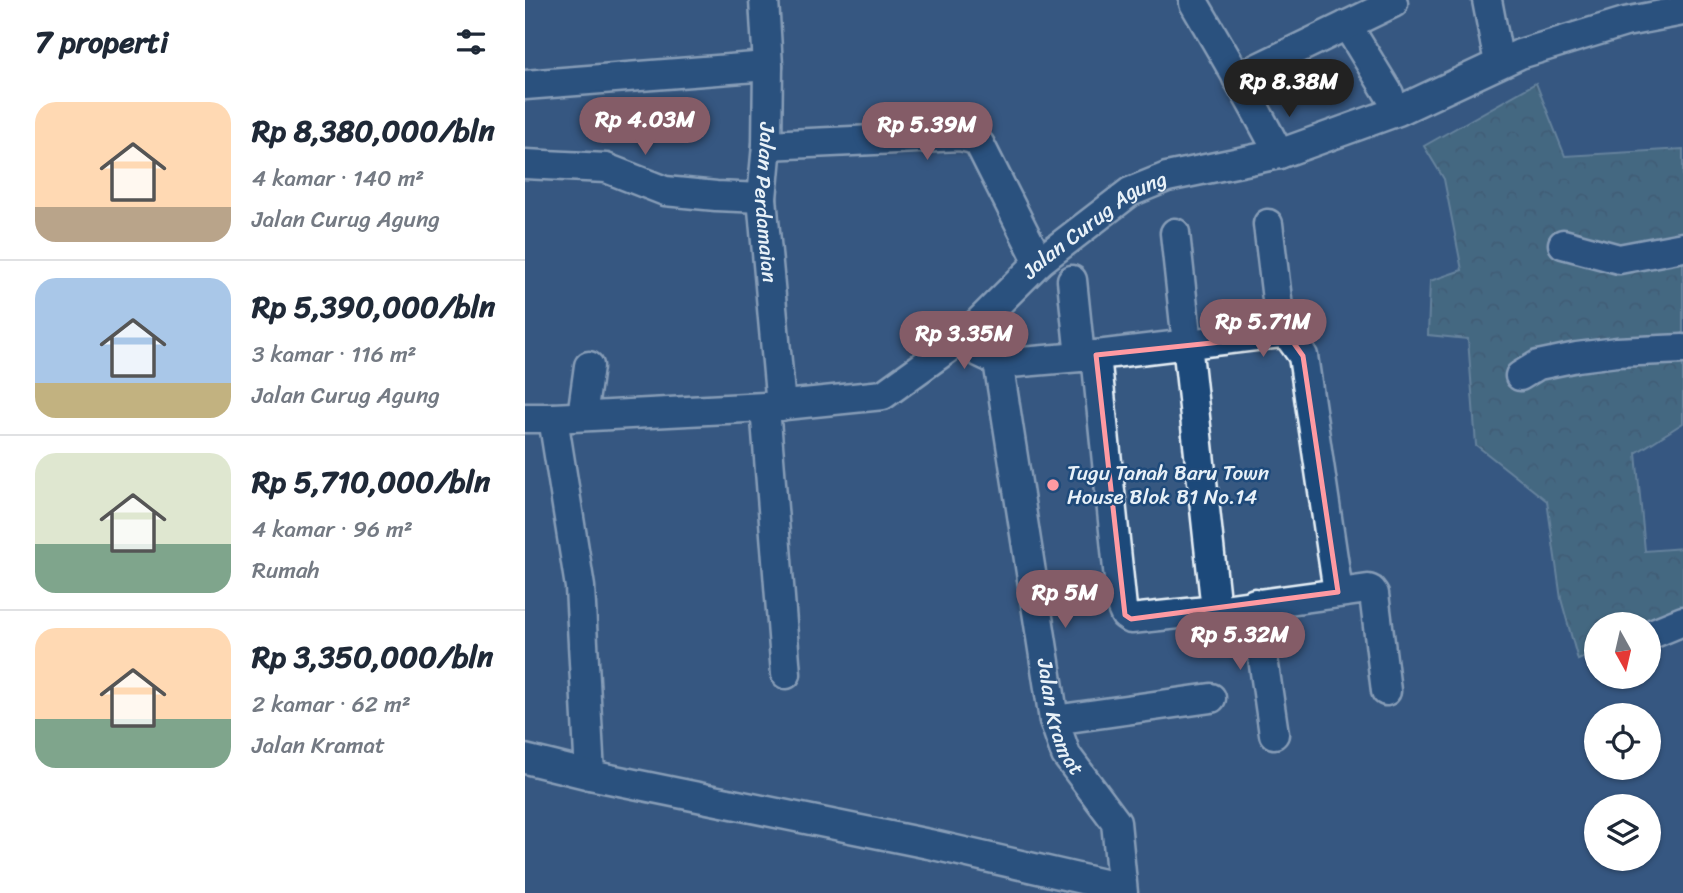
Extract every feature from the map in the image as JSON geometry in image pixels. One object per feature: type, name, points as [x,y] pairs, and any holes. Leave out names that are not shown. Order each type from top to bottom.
[{"type":"street","name":"Jalan Perdamaian","points":[[764,0],[768,66],[767,145],[762,198],[786,674]]},
{"type":"street","points":[[1487,0],[1499,63]]},
{"type":"street","points":[[1196,1],[1279,154]]},
{"type":"street","points":[[1237,78],[1393,3]]},
{"type":"street","name":"Jalan Curug Agung","points":[[525,418],[773,407],[883,395],[965,336],[1039,262],[1130,192],[1167,177],[1279,154],[1398,111],[1520,54],[1625,22],[1683,11]]},
{"type":"street","points":[[1347,25],[1389,94]]},
{"type":"street","points":[[525,85],[768,66]]},
{"type":"street","points":[[767,145],[960,136],[974,139],[980,145],[1039,262]]},
{"type":"street","points":[[525,164],[606,168],[665,191],[716,197],[762,198]]},
{"type":"street","points":[[1268,224],[1281,332]]},
{"type":"street","points":[[1175,233],[1216,610]]},
{"type":"street","points":[[1563,244],[1619,259],[1683,247]]},
{"type":"street","points":[[1072,280],[1088,356],[1125,615],[1131,619],[1216,610],[1368,589],[1374,594],[1386,691]]},
{"type":"street","points":[[965,336],[979,352],[998,361],[1010,363],[1281,332],[1289,335],[1303,356],[1338,592]]},
{"type":"street","points":[[1520,376],[1538,365],[1577,357],[1683,349]]},
{"type":"street","name":"Jalan Kramat","points":[[998,361],[1054,720],[1066,755],[1116,822],[1122,890]]},
{"type":"street","points":[[582,416],[589,366]]},
{"type":"street","points":[[553,418],[580,587],[590,775]]},
{"type":"street","points":[[1255,603],[1274,734]]},
{"type":"street","points":[[1661,630],[1683,621]]},
{"type":"street","points":[[1054,720],[1211,698]]},
{"type":"street","points":[[525,759],[590,775],[929,844],[1122,890]]},
{"type":"highlighted area","points":[[1288,335],[1303,356],[1338,592],[1131,619],[1125,615],[1096,355]]},
{"type":"green space","points":[[1536,83],[1565,156],[1683,149],[1683,423],[1636,453],[1645,551],[1683,548],[1683,617],[1661,622],[1661,612],[1584,612],[1584,657],[1578,660],[1561,599],[1547,501],[1476,445],[1468,339],[1428,335],[1430,281],[1462,270],[1444,179],[1424,146]]},
{"type":"place","name":"Tugu Tanah Baru Town House Blok B1 No.14","points":[[1053,485]]}]
